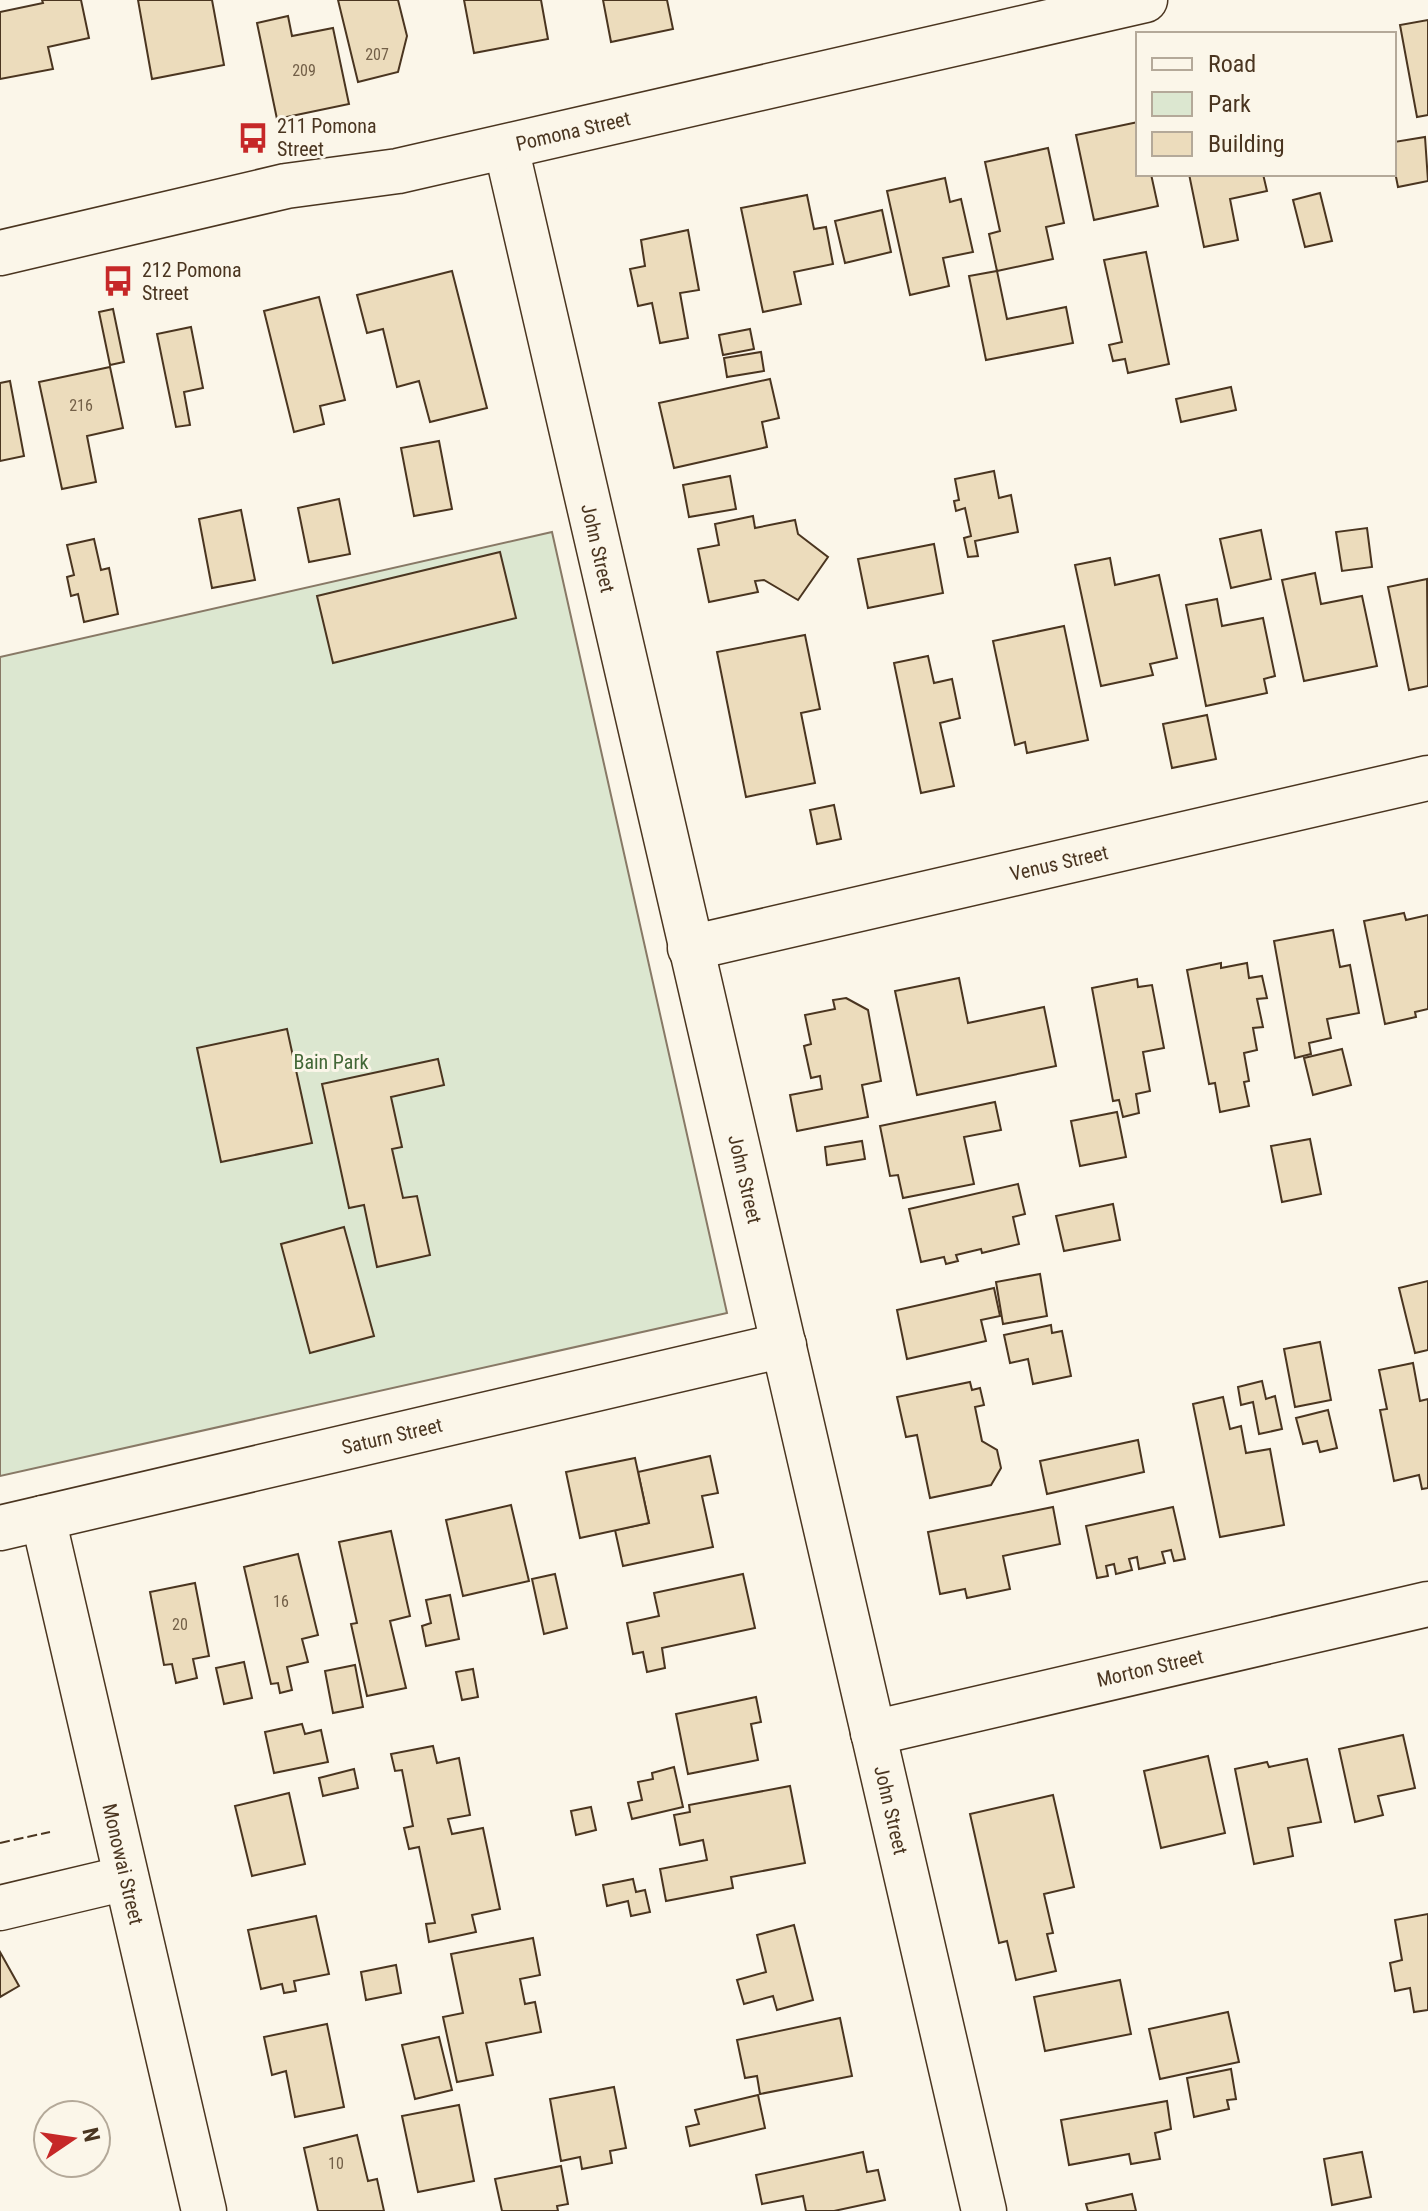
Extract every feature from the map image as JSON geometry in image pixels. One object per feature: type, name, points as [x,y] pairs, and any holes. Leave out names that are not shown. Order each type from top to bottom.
[{"type":"street","name":"Pomona Street","points":[[0,253],[286,186],[398,171],[1145,0]]},
{"type":"street","name":"John Street","points":[[506,147],[984,2211]]},
{"type":"street","name":"Venus Street","points":[[690,948],[1428,778]]},
{"type":"street","name":"Saturn Street","points":[[0,1528],[784,1345]]},
{"type":"street","name":"Monowai Street","points":[[43,1518],[204,2211]]},
{"type":"street","name":"Morton Street","points":[[873,1733],[1428,1604]]},
{"type":"street","points":[[0,1908],[126,1878]]},
{"type":"green space","name":"Bain Park","points":[[552,532],[727,1313],[0,1476],[0,657]]},
{"type":"building","points":[[42,0],[81,0],[89,38],[48,47],[53,69],[0,79],[0,12],[43,3]]},
{"type":"building","points":[[138,0],[212,0],[224,65],[152,79]]},
{"type":"building","points":[[338,0],[398,0],[407,36],[398,72],[358,82]]},
{"type":"building","points":[[464,0],[541,0],[548,39],[474,53]]},
{"type":"building","points":[[603,0],[667,0],[673,29],[611,42]]},
{"type":"building","points":[[288,16],[292,36],[333,28],[349,104],[277,119],[257,23]]},
{"type":"building","points":[[1428,20],[1428,115],[1417,117],[1400,25]]},
{"type":"building","points":[[1136,122],[1136,176],[1151,176],[1158,206],[1094,220],[1076,135]]},
{"type":"building","points":[[1425,137],[1428,181],[1398,187],[1396,142]]},
{"type":"building","points":[[1048,148],[1064,223],[1046,227],[1053,259],[997,271],[989,234],[1000,231],[985,162]]},
{"type":"building","points":[[1189,176],[1263,176],[1267,191],[1230,199],[1238,240],[1204,247]]},
{"type":"building","points":[[945,178],[950,202],[961,199],[973,252],[943,258],[949,286],[910,295],[887,191]]},
{"type":"building","points":[[1320,193],[1332,241],[1305,247],[1293,200]]},
{"type":"building","points":[[807,195],[814,229],[826,227],[833,264],[794,272],[801,304],[763,312],[741,208]]},
{"type":"building","points":[[882,210],[891,252],[845,263],[835,221]]},
{"type":"building","points":[[688,230],[699,290],[680,293],[688,338],[660,343],[652,303],[638,306],[630,269],[645,266],[641,240]]},
{"type":"building","points":[[1146,252],[1169,364],[1128,373],[1125,359],[1113,361],[1109,345],[1122,342],[1104,260]]},
{"type":"building","points":[[452,271],[487,408],[430,422],[419,381],[397,387],[383,329],[367,333],[357,295]]},
{"type":"building","points":[[997,271],[1007,319],[1066,307],[1073,343],[986,360],[969,276]]},
{"type":"building","points":[[319,297],[345,400],[320,406],[324,424],[294,432],[264,311]]},
{"type":"building","points":[[113,309],[124,362],[110,365],[99,312]]},
{"type":"building","points":[[191,327],[203,388],[184,392],[190,425],[176,427],[157,334]]},
{"type":"building","points":[[750,329],[754,349],[723,355],[719,335]]},
{"type":"building","points":[[761,352],[764,371],[727,377],[724,358]]},
{"type":"building","points":[[110,367],[123,428],[87,436],[96,482],[62,489],[39,382]]},
{"type":"building","points":[[770,379],[779,418],[762,422],[767,447],[674,468],[659,403]]},
{"type":"building","points":[[10,381],[24,456],[0,461],[0,383]]},
{"type":"building","points":[[1231,387],[1236,410],[1181,422],[1176,399]]},
{"type":"building","points":[[439,441],[452,509],[414,516],[401,448]]},
{"type":"building","points":[[994,471],[999,498],[1011,495],[1018,532],[975,541],[978,556],[968,557],[964,538],[971,536],[965,508],[956,511],[954,501],[959,500],[955,479]]},
{"type":"building","points":[[730,476],[736,509],[689,517],[683,485]]},
{"type":"building","points":[[339,499],[350,554],[309,562],[298,508]]},
{"type":"building","points":[[241,510],[255,580],[212,588],[199,519]]},
{"type":"building","points":[[753,516],[755,528],[795,520],[798,534],[828,557],[798,600],[764,580],[755,581],[758,592],[709,602],[698,549],[719,545],[715,524]]},
{"type":"building","points":[[1367,528],[1372,567],[1342,571],[1336,532]]},
{"type":"building","points":[[1261,530],[1271,579],[1231,588],[1220,539]]},
{"type":"building","points":[[94,539],[101,570],[109,568],[118,614],[84,622],[78,594],[71,596],[67,577],[74,575],[67,545]]},
{"type":"building","points":[[934,544],[943,593],[868,608],[858,559]]},
{"type":"building","points":[[500,552],[516,618],[333,663],[317,596]]},
{"type":"building","points":[[1110,558],[1115,585],[1159,575],[1177,658],[1150,664],[1153,675],[1101,686],[1075,565]]},
{"type":"building","points":[[1315,573],[1321,604],[1362,596],[1377,666],[1304,681],[1282,580]]},
{"type":"building","points":[[1427,579],[1428,686],[1409,690],[1388,587]]},
{"type":"building","points":[[1217,599],[1222,626],[1263,618],[1275,676],[1264,679],[1267,693],[1206,706],[1186,605]]},
{"type":"building","points":[[1064,626],[1088,740],[1027,753],[1025,742],[1015,745],[993,641]]},
{"type":"building","points":[[805,635],[820,709],[801,713],[815,783],[746,797],[717,652]]},
{"type":"building","points":[[928,656],[934,683],[952,679],[960,718],[940,723],[954,786],[921,793],[894,663]]},
{"type":"building","points":[[1207,715],[1216,759],[1172,768],[1163,724]]},
{"type":"building","points":[[834,805],[841,839],[817,844],[810,810]]},
{"type":"building","points":[[1404,913],[1406,920],[1428,915],[1428,1009],[1415,1012],[1416,1017],[1385,1024],[1364,921]]},
{"type":"building","points":[[1333,930],[1340,967],[1350,965],[1359,1013],[1327,1019],[1331,1038],[1309,1043],[1311,1054],[1295,1058],[1274,941]]},
{"type":"building","points":[[1221,963],[1221,968],[1247,963],[1249,978],[1262,976],[1267,998],[1257,999],[1263,1027],[1253,1028],[1257,1050],[1244,1053],[1249,1081],[1244,1082],[1249,1106],[1220,1112],[1215,1083],[1209,1084],[1187,970]]},
{"type":"building","points":[[959,978],[968,1023],[1044,1007],[1056,1066],[917,1095],[895,991]]},
{"type":"building","points":[[1137,979],[1138,987],[1152,985],[1164,1048],[1143,1052],[1150,1091],[1136,1094],[1139,1113],[1123,1117],[1119,1100],[1113,1101],[1092,988]]},
{"type":"building","points":[[846,998],[868,1010],[881,1081],[862,1085],[868,1117],[797,1131],[790,1095],[822,1089],[820,1076],[811,1078],[804,1046],[811,1044],[805,1015],[835,1009],[833,1000]]},
{"type":"building","points":[[287,1029],[312,1143],[221,1162],[197,1048]]},
{"type":"building","points":[[1342,1049],[1351,1085],[1313,1095],[1304,1058]]},
{"type":"building","points":[[438,1059],[444,1085],[391,1097],[402,1147],[392,1149],[403,1198],[417,1196],[430,1255],[377,1267],[364,1205],[349,1208],[322,1084]]},
{"type":"building","points":[[995,1102],[1001,1130],[964,1137],[974,1184],[903,1198],[898,1175],[890,1176],[880,1126]]},
{"type":"building","points":[[1117,1112],[1126,1157],[1080,1166],[1071,1121]]},
{"type":"building","points":[[1310,1139],[1321,1194],[1282,1202],[1271,1146]]},
{"type":"building","points":[[862,1141],[865,1159],[827,1165],[825,1147]]},
{"type":"building","points":[[1018,1184],[1025,1214],[1013,1217],[1019,1244],[982,1253],[981,1249],[956,1255],[958,1261],[946,1264],[944,1257],[921,1262],[909,1209]]},
{"type":"building","points":[[1113,1204],[1120,1240],[1064,1251],[1056,1216]]},
{"type":"building","points":[[344,1227],[374,1336],[310,1353],[281,1244]]},
{"type":"building","points":[[1040,1274],[1047,1316],[1003,1324],[996,1282]]},
{"type":"building","points":[[1428,1281],[1428,1350],[1415,1353],[1399,1288]]},
{"type":"building","points":[[994,1288],[1000,1316],[981,1320],[986,1341],[907,1359],[897,1310]]},
{"type":"building","points":[[1051,1325],[1052,1333],[1062,1331],[1071,1376],[1033,1384],[1028,1359],[1010,1363],[1004,1335]]},
{"type":"building","points":[[1320,1342],[1331,1400],[1295,1407],[1284,1349]]},
{"type":"building","points":[[1413,1363],[1420,1401],[1428,1399],[1428,1488],[1422,1489],[1419,1475],[1394,1481],[1380,1410],[1387,1409],[1379,1370]]},
{"type":"building","points":[[1262,1381],[1266,1399],[1275,1396],[1282,1429],[1259,1434],[1253,1402],[1241,1405],[1238,1387]]},
{"type":"building","points":[[970,1382],[972,1390],[980,1388],[984,1405],[975,1407],[982,1441],[997,1450],[1001,1468],[991,1485],[930,1498],[917,1435],[906,1437],[897,1397]]},
{"type":"building","points":[[1223,1397],[1230,1429],[1241,1426],[1246,1453],[1270,1449],[1284,1525],[1220,1537],[1193,1404]]},
{"type":"building","points":[[1328,1410],[1337,1448],[1320,1452],[1317,1441],[1303,1444],[1296,1418]]},
{"type":"building","points":[[1138,1440],[1144,1472],[1047,1494],[1040,1461]]},
{"type":"building","points":[[710,1456],[718,1493],[702,1496],[713,1547],[623,1566],[615,1530],[649,1523],[638,1472]]},
{"type":"building","points":[[635,1458],[649,1523],[580,1538],[566,1472]]},
{"type":"building","points":[[511,1505],[529,1581],[463,1596],[446,1520]]},
{"type":"building","points":[[1053,1507],[1060,1544],[1003,1556],[1010,1589],[967,1598],[965,1589],[940,1594],[928,1532]]},
{"type":"building","points":[[1173,1507],[1185,1559],[1174,1561],[1171,1550],[1162,1552],[1165,1563],[1139,1569],[1137,1557],[1129,1559],[1132,1570],[1116,1574],[1114,1564],[1106,1566],[1108,1576],[1097,1578],[1086,1526]]},
{"type":"building","points":[[391,1531],[410,1616],[390,1621],[406,1688],[367,1696],[351,1624],[357,1623],[339,1542]]},
{"type":"building","points":[[298,1554],[318,1635],[302,1639],[308,1662],[287,1667],[292,1690],[280,1693],[278,1683],[271,1684],[244,1567]]},
{"type":"building","points":[[555,1574],[567,1628],[544,1634],[532,1579]]},
{"type":"building","points":[[743,1574],[755,1628],[662,1648],[665,1668],[647,1672],[643,1652],[633,1654],[627,1623],[659,1616],[654,1593]]},
{"type":"building","points":[[195,1583],[209,1656],[193,1659],[197,1678],[176,1683],[172,1664],[164,1665],[150,1592]]},
{"type":"building","points":[[450,1595],[459,1639],[426,1646],[422,1626],[431,1623],[426,1600]]},
{"type":"building","points":[[244,1662],[252,1698],[224,1704],[216,1668]]},
{"type":"building","points":[[355,1665],[363,1707],[333,1713],[325,1671]]},
{"type":"building","points":[[473,1669],[478,1697],[462,1700],[456,1672]]},
{"type":"building","points":[[756,1697],[761,1722],[751,1724],[758,1760],[688,1774],[676,1714]]},
{"type":"building","points":[[302,1724],[305,1734],[321,1730],[328,1762],[274,1773],[265,1732]]},
{"type":"building","points":[[1403,1735],[1415,1788],[1378,1796],[1383,1815],[1355,1822],[1339,1749]]},
{"type":"building","points":[[433,1746],[437,1763],[459,1758],[470,1815],[448,1819],[452,1834],[483,1828],[500,1909],[472,1915],[476,1932],[429,1942],[426,1924],[435,1923],[419,1847],[409,1849],[404,1828],[413,1826],[402,1770],[395,1771],[391,1754]]},
{"type":"building","points":[[1208,1756],[1225,1833],[1161,1848],[1144,1771]]},
{"type":"building","points":[[1307,1759],[1321,1822],[1288,1828],[1293,1856],[1254,1864],[1235,1769],[1267,1762],[1269,1767]]},
{"type":"building","points":[[674,1767],[683,1807],[632,1819],[628,1803],[642,1800],[638,1782],[653,1779],[652,1773]]},
{"type":"building","points":[[354,1769],[358,1788],[323,1796],[319,1778]]},
{"type":"building","points":[[790,1786],[805,1863],[731,1877],[733,1888],[666,1901],[660,1869],[707,1860],[703,1840],[680,1845],[674,1815],[690,1812],[689,1805]]},
{"type":"building","points":[[289,1793],[305,1864],[252,1876],[235,1806]]},
{"type":"building","points":[[1053,1795],[1074,1887],[1044,1894],[1053,1933],[1047,1934],[1056,1971],[1016,1980],[1007,1941],[999,1943],[970,1814]]},
{"type":"building","points":[[591,1807],[596,1830],[576,1835],[571,1811]]},
{"type":"building","points":[[633,1879],[636,1892],[645,1890],[650,1912],[631,1916],[628,1901],[607,1906],[603,1885]]},
{"type":"building","points":[[1428,1914],[1428,2010],[1414,2012],[1410,1988],[1395,1991],[1390,1963],[1402,1960],[1395,1920]]},
{"type":"building","points":[[316,1916],[329,1974],[294,1981],[296,1991],[284,1993],[282,1984],[261,1989],[248,1930]]},
{"type":"building","points":[[794,1925],[813,2000],[777,2010],[773,1996],[744,2004],[737,1980],[766,1972],[757,1935]]},
{"type":"building","points":[[533,1938],[540,1975],[520,1979],[525,2004],[535,2002],[541,2032],[486,2043],[493,2075],[457,2082],[443,2017],[463,2013],[451,1954]]},
{"type":"building","points":[[0,1952],[19,1986],[0,1997]]},
{"type":"building","points":[[396,1965],[401,1993],[366,2000],[361,1972]]},
{"type":"building","points":[[1120,1980],[1131,2034],[1045,2051],[1034,1997]]},
{"type":"building","points":[[1228,2012],[1239,2062],[1160,2079],[1149,2029]]},
{"type":"building","points":[[840,2018],[852,2076],[760,2094],[757,2076],[745,2078],[737,2040]]},
{"type":"building","points":[[327,2024],[344,2107],[295,2117],[286,2071],[272,2075],[264,2037]]},
{"type":"building","points":[[439,2037],[452,2090],[415,2099],[402,2045]]},
{"type":"building","points":[[1231,2069],[1236,2099],[1227,2100],[1229,2109],[1194,2117],[1187,2078]]},
{"type":"building","points":[[614,2087],[626,2148],[610,2151],[612,2163],[582,2169],[580,2157],[561,2161],[550,2099]]},
{"type":"building","points":[[758,2095],[765,2128],[690,2146],[686,2127],[699,2124],[695,2110]]},
{"type":"building","points":[[1167,2101],[1171,2129],[1155,2133],[1160,2159],[1131,2164],[1129,2154],[1069,2165],[1061,2120]]},
{"type":"building","points":[[459,2105],[474,2181],[418,2192],[402,2116]]},
{"type":"building","points":[[357,2135],[368,2181],[377,2179],[384,2211],[318,2211],[304,2148]]},
{"type":"building","points":[[863,2152],[867,2172],[878,2170],[885,2200],[834,2211],[806,2211],[803,2196],[762,2204],[756,2175]]},
{"type":"building","points":[[1362,2152],[1371,2197],[1332,2205],[1324,2159]]},
{"type":"building","points":[[561,2166],[568,2204],[557,2206],[558,2211],[502,2211],[495,2179]]},
{"type":"building","points":[[1132,2194],[1136,2211],[1088,2211],[1086,2204]]},
{"type":"fence","points":[[0,1843],[50,1832]]},
{"type":"place","name":"211 Pomona Street","points":[[253,138]]},
{"type":"place","name":"212 Pomona Street","points":[[118,281]]}]
